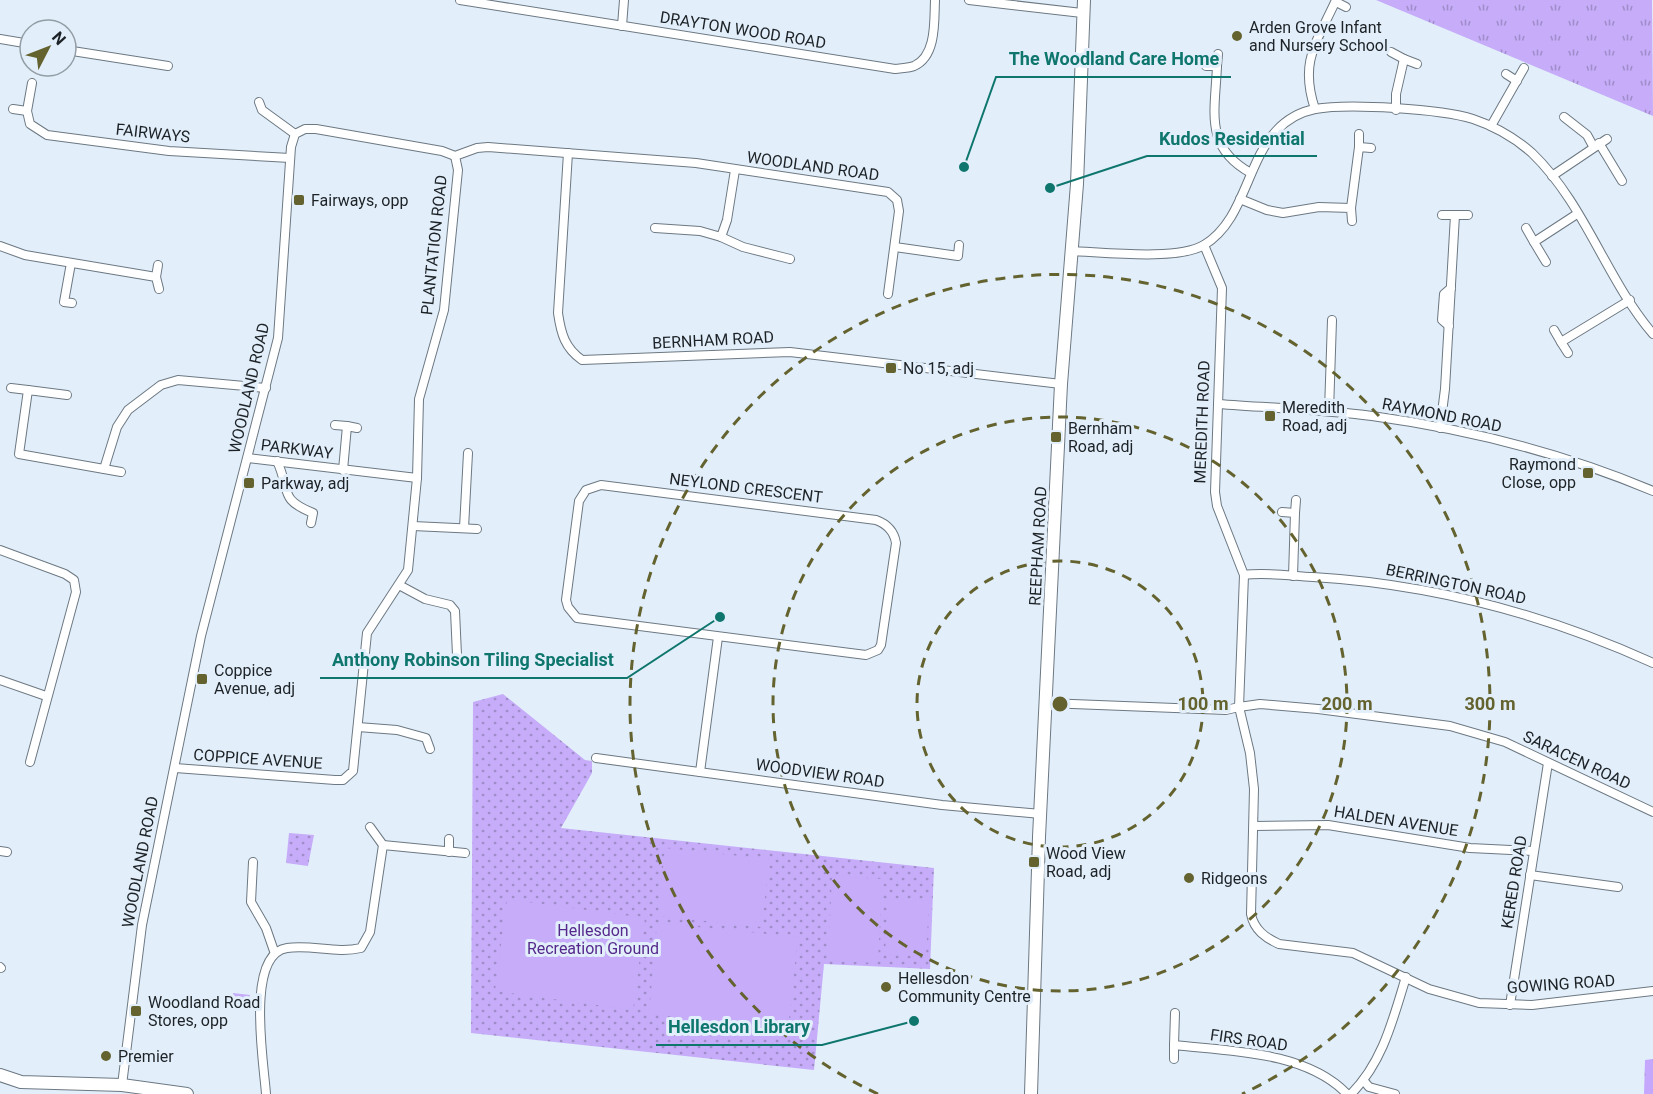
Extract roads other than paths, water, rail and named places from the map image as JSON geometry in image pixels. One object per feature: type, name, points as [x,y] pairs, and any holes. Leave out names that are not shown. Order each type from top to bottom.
[{"type":"street","name":"DRAYTON WOOD ROAD","points":[[460,0],[895,69],[915,66],[929,50],[933,33],[935,0]]},
{"type":"street","points":[[622,26],[624,0]]},
{"type":"street","points":[[969,0],[1083,6]]},
{"type":"street","points":[[1315,109],[1310,96],[1307,66],[1336,1],[1346,7]]},
{"type":"street","name":"REEPHAM ROAD","points":[[1030,1094],[1061,384],[1079,142],[1083,6]]},
{"type":"street","points":[[0,39],[18,42]]},
{"type":"street","points":[[78,52],[168,66]]},
{"type":"street","points":[[1391,52],[1418,64]]},
{"type":"street","points":[[1218,54],[1214,126],[1217,140],[1228,157],[1251,173]]},
{"type":"street","points":[[1396,110],[1397,86],[1404,59]]},
{"type":"street","points":[[1206,66],[1217,66]]},
{"type":"street","points":[[1491,126],[1524,68]]},
{"type":"street","points":[[1506,74],[1516,81]]},
{"type":"street","points":[[13,109],[27,111],[32,83]]},
{"type":"street","points":[[259,102],[262,110],[295,134],[305,129],[316,129],[442,150],[455,156]]},
{"type":"street","points":[[1070,251],[1167,254],[1184,252],[1204,245],[1227,222],[1251,173],[1275,132],[1287,121],[1315,109],[1449,113],[1491,126],[1530,152],[1552,176],[1653,334]]},
{"type":"street","name":"FAIRWAYS","points":[[27,111],[30,124],[47,135],[169,152],[290,158]]},
{"type":"street","points":[[1564,117],[1599,143],[1622,181]]},
{"type":"street","name":"WOODLAND ROAD","points":[[122,1085],[142,925],[210,596],[278,338],[290,158],[295,134]]},
{"type":"street","points":[[1352,220],[1351,208],[1359,134]]},
{"type":"street","points":[[1552,176],[1599,143]]},
{"type":"street","name":"WOODLAND ROAD","points":[[455,156],[477,148],[488,147],[685,162],[888,192],[897,200],[899,211],[888,294]]},
{"type":"street","points":[[1359,147],[1371,148]]},
{"type":"street","name":"BERNHAM ROAD","points":[[568,153],[558,313],[561,333],[570,352],[582,360],[790,352],[1061,384]]},
{"type":"street","name":"PLANTATION ROAD","points":[[417,478],[419,399],[444,310],[458,170],[455,156]]},
{"type":"street","name":"WOODLAND ROAD","points":[[721,237],[727,220],[735,170]]},
{"type":"street","points":[[1240,199],[1267,210],[1283,213],[1319,207],[1351,208]]},
{"type":"street","points":[[1534,242],[1577,214]]},
{"type":"street","points":[[1442,215],[1468,215]]},
{"type":"street","points":[[1440,428],[1449,326],[1442,320],[1444,294],[1450,288],[1455,215]]},
{"type":"street","points":[[655,228],[700,231],[743,247],[790,259]]},
{"type":"street","points":[[1526,228],[1546,262]]},
{"type":"street","points":[[895,247],[958,256],[959,245]]},
{"type":"street","name":"MEREDITH ROAD","points":[[1204,245],[1222,288],[1215,492],[1217,506],[1244,575],[1239,707]]},
{"type":"street","points":[[0,246],[25,255],[156,277]]},
{"type":"street","points":[[64,302],[71,263]]},
{"type":"street","points":[[158,265],[156,277],[159,289]]},
{"type":"street","points":[[1561,342],[1630,300]]},
{"type":"street","points":[[1329,411],[1332,320]]},
{"type":"street","points":[[1554,330],[1568,353]]},
{"type":"street","points":[[104,470],[117,428],[128,410],[161,385],[178,380],[266,388]]},
{"type":"street","points":[[11,388],[67,395]]},
{"type":"street","points":[[28,390],[19,454],[121,472]]},
{"type":"street","name":"RAYMOND ROAD","points":[[1218,404],[1329,411],[1440,428],[1522,447],[1653,491]]},
{"type":"street","name":"PARKWAY","points":[[335,425],[357,428]]},
{"type":"street","name":"PARKWAY","points":[[343,470],[347,426]]},
{"type":"street","points":[[464,528],[468,453]]},
{"type":"street","name":"PARKWAY","points":[[248,458],[417,478]]},
{"type":"street","points":[[277,461],[284,476],[287,497],[293,505],[313,513],[311,523]]},
{"type":"street","name":"COPPICE AVENUE","points":[[175,768],[343,780],[353,771],[367,633],[408,570],[417,478]]},
{"type":"street","name":"NEYLOND CRESCENT","points":[[601,485],[876,520],[885,523],[895,536],[884,638],[878,650],[872,654],[718,636],[584,620],[572,613],[566,600],[579,501],[586,490],[601,485]]},
{"type":"street","points":[[1293,576],[1296,500]]},
{"type":"street","points":[[1282,512],[1295,513]]},
{"type":"street","points":[[413,526],[477,529]]},
{"type":"street","points":[[0,550],[65,574],[74,580],[76,592],[30,762]]},
{"type":"street","name":"BERRINGTON ROAD","points":[[1244,575],[1372,581],[1484,602],[1598,638],[1653,663]]},
{"type":"street","points":[[399,585],[419,597],[450,605],[455,611],[457,655]]},
{"type":"street","points":[[700,772],[718,636]]},
{"type":"street","points":[[0,680],[46,696]]},
{"type":"street","points":[[1047,703],[1226,710],[1239,707]]},
{"type":"street","name":"SARACEN ROAD","points":[[1239,707],[1260,704],[1318,709],[1450,726],[1505,742],[1653,812]]},
{"type":"street","name":"GOWING ROAD","points":[[1239,707],[1252,771],[1254,826],[1250,901],[1252,922],[1260,932],[1279,944],[1353,953],[1429,989],[1479,1003],[1510,1005],[1653,991]]},
{"type":"street","points":[[358,727],[397,730],[428,736],[430,749]]},
{"type":"street","name":"WOODVIEW ROAD","points":[[596,758],[942,805],[1041,814]]},
{"type":"street","name":"KERED ROAD","points":[[1510,1005],[1548,763]]},
{"type":"street","name":"HALDEN AVENUE","points":[[1254,826],[1328,825],[1470,848],[1533,851]]},
{"type":"street","points":[[266,1094],[259,1021],[267,962],[274,951],[287,948],[348,951],[361,948],[370,932],[383,845],[370,826]]},
{"type":"street","points":[[449,839],[449,852]]},
{"type":"street","points":[[383,845],[465,853]]},
{"type":"street","points":[[253,862],[251,902],[266,928],[274,951]]},
{"type":"street","points":[[1530,875],[1618,887]]},
{"type":"street","name":"FIRS ROAD","points":[[1174,1044],[1286,1059],[1336,1084],[1349,1094],[1364,1081],[1383,1048],[1406,977]]},
{"type":"street","points":[[1174,1059],[1175,1013]]},
{"type":"street","points":[[0,1075],[36,1076],[57,1082],[122,1085],[187,1094]]},
{"type":"street","points":[[1364,1081],[1369,1087],[1395,1094]]},
{"type":"place","name":"Arden Grove Infant and Nursery School","points":[[1237,36]]},
{"type":"place","name":"The Woodland Care Home","points":[[964,167]]},
{"type":"place","name":"Kudos Residential","points":[[1050,188]]},
{"type":"place","name":"Fairways, opp","points":[[299,200]]},
{"type":"place","name":"No 15, adj","points":[[891,368]]},
{"type":"place","name":"Meredith Road, adj","points":[[1270,416]]},
{"type":"place","name":"Bernham Road, adj","points":[[1056,437]]},
{"type":"place","name":"Raymond Close, opp","points":[[1588,473]]},
{"type":"place","name":"Parkway, adj","points":[[249,483]]},
{"type":"place","name":"Anthony Robinson Tiling Specialist","points":[[720,617]]},
{"type":"place","name":"Coppice Avenue, adj","points":[[202,679]]},
{"type":"place","name":"Wood View Road, adj","points":[[1034,862]]},
{"type":"place","name":"Ridgeons","points":[[1189,878]]},
{"type":"place","name":"Hellesdon Community Centre","points":[[886,987]]},
{"type":"place","name":"Woodland Road Stores, opp","points":[[136,1011]]},
{"type":"place","name":"Hellesdon Library","points":[[914,1021]]},
{"type":"place","name":"Premier","points":[[106,1056]]},
{"type":"park label","name":"Hellesdon Recreation Ground","points":[[593,939]]}]
